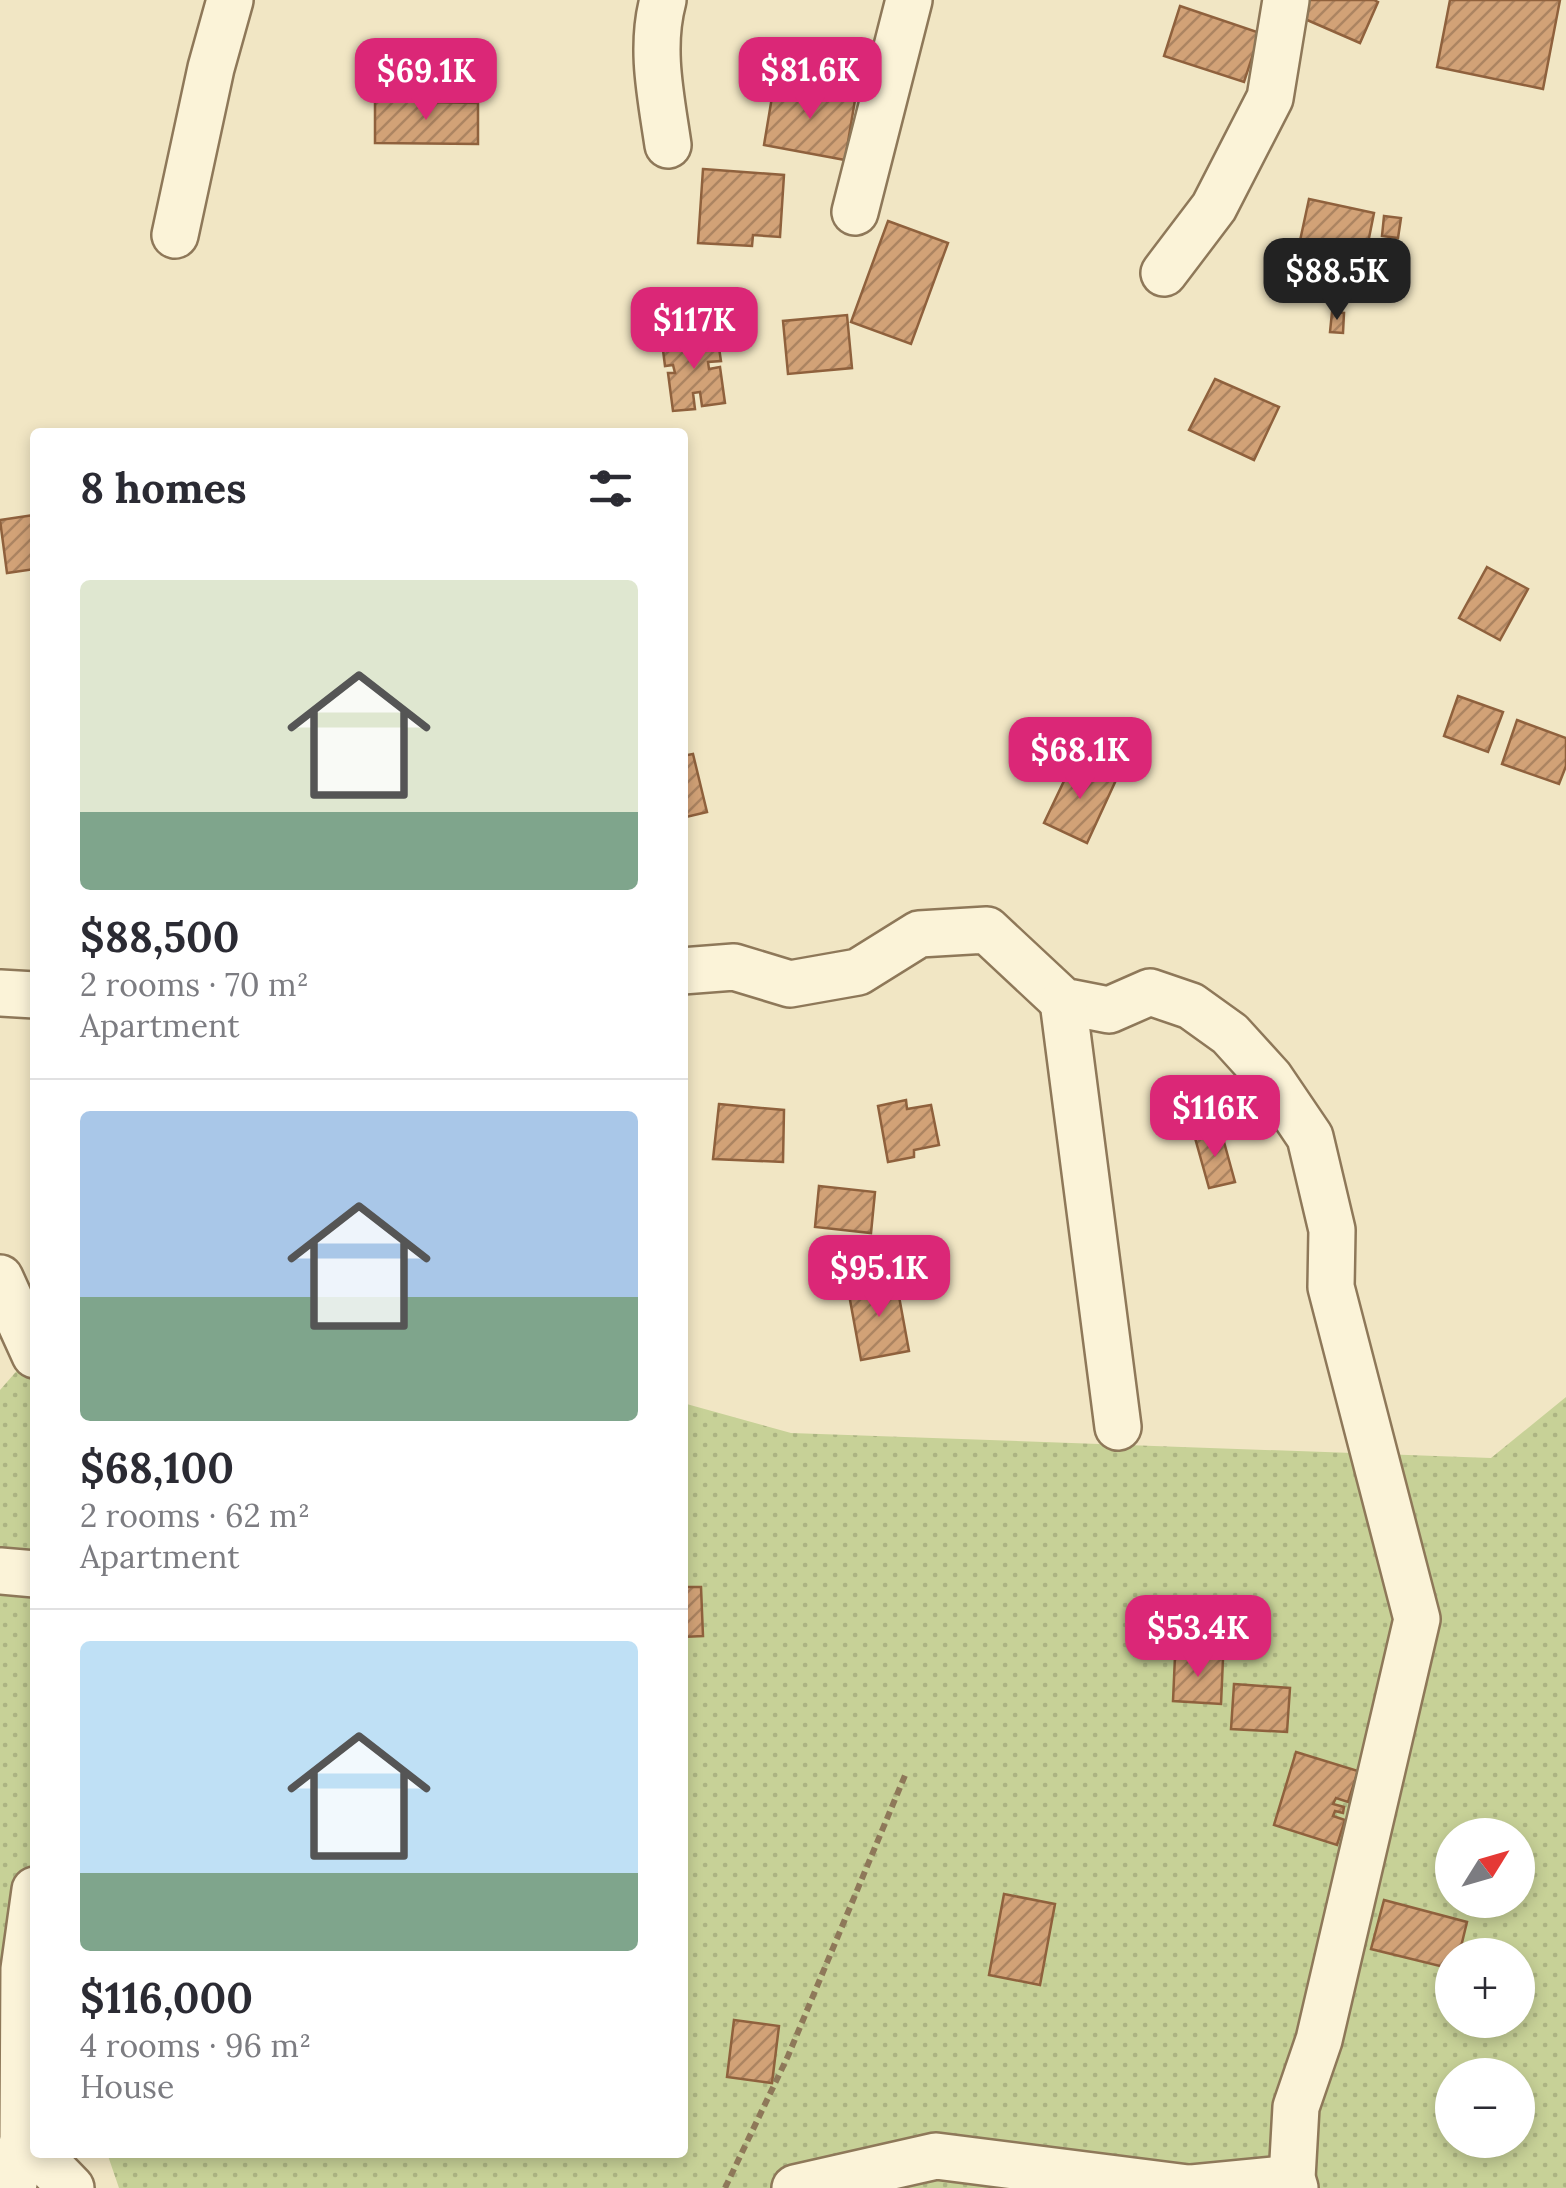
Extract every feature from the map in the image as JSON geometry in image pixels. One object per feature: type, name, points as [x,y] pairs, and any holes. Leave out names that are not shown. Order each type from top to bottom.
[{"type":"street","points":[[175,235],[211,68],[230,0]]},
{"type":"street","points":[[663,0],[656,27],[668,145]]},
{"type":"street","points":[[855,212],[909,0]]},
{"type":"street","points":[[1164,274],[1214,206],[1270,98],[1286,0]]},
{"type":"street","points":[[688,971],[734,967],[790,984],[858,972],[919,934],[987,930],[1062,1001],[1110,1010],[1150,992],[1191,1006],[1230,1034],[1270,1078],[1310,1136],[1332,1230],[1331,1287],[1417,1618],[1318,2040],[1296,2107],[1294,2183],[1190,2188],[936,2156],[795,2188]]},
{"type":"street","points":[[0,992],[30,995]]},
{"type":"street","points":[[1062,1001],[1118,1427]]},
{"type":"street","points":[[0,1278],[30,1344]]},
{"type":"street","points":[[0,1572],[30,1574]]},
{"type":"street","points":[[13,2188],[23,2146],[24,1969],[30,1926]]},
{"type":"street","points":[[37,2158],[71,2188]]},
{"type":"path","points":[[725,2188],[788,2056],[906,1774]]},
{"type":"green space","points":[[30,1356],[30,2025],[0,2007],[0,1390]]},
{"type":"green space","points":[[1566,1397],[1566,2188],[119,2188],[109,2158],[688,2158],[688,1404],[791,1433],[1491,1458]]},
{"type":"building","points":[[1296,0],[1378,2],[1360,43],[1291,13]]},
{"type":"building","points":[[1450,0],[1560,0],[1543,89],[1437,67]]},
{"type":"building","points":[[1180,6],[1260,33],[1244,82],[1164,56]]},
{"type":"building","points":[[774,85],[855,100],[845,160],[764,145]]},
{"type":"building","points":[[375,101],[478,103],[478,144],[375,143]]},
{"type":"building","points":[[703,169],[784,175],[780,237],[753,235],[752,246],[698,243]]},
{"type":"building","points":[[1309,199],[1374,213],[1364,263],[1298,250]]},
{"type":"building","points":[[1384,216],[1401,218],[1398,238],[1382,236]]},
{"type":"building","points":[[888,221],[948,243],[911,344],[851,322]]},
{"type":"building","points":[[1284,254],[1327,268],[1317,298],[1274,283]]},
{"type":"building","points":[[1332,312],[1344,313],[1343,333],[1330,332]]},
{"type":"building","points":[[847,315],[852,368],[788,374],[783,321]]},
{"type":"building","points":[[717,335],[721,361],[708,362],[709,369],[720,367],[725,403],[702,406],[700,392],[693,393],[695,409],[673,411],[668,373],[675,373],[673,365],[665,366],[662,342]]},
{"type":"building","points":[[1215,379],[1279,407],[1254,460],[1189,430]]},
{"type":"building","points":[[30,516],[30,570],[7,573],[0,520]]},
{"type":"building","points":[[1487,567],[1528,589],[1500,640],[1459,618]]},
{"type":"building","points":[[1458,696],[1503,712],[1488,752],[1444,736]]},
{"type":"building","points":[[1517,720],[1566,738],[1566,766],[1559,784],[1502,764]]},
{"type":"building","points":[[693,754],[707,812],[688,817],[688,755]]},
{"type":"building","points":[[1074,760],[1116,780],[1087,843],[1044,823]]},
{"type":"building","points":[[906,1100],[907,1109],[931,1105],[939,1145],[914,1150],[914,1157],[888,1162],[878,1106]]},
{"type":"building","points":[[719,1104],[784,1110],[783,1162],[713,1159]]},
{"type":"building","points":[[1221,1131],[1235,1182],[1209,1188],[1195,1138]]},
{"type":"building","points":[[819,1186],[875,1192],[871,1233],[815,1227]]},
{"type":"building","points":[[896,1280],[909,1351],[861,1360],[848,1289]]},
{"type":"building","points":[[688,1587],[701,1587],[703,1636],[688,1637]]},
{"type":"building","points":[[1175,1656],[1223,1659],[1221,1704],[1173,1701]]},
{"type":"building","points":[[1234,1684],[1290,1688],[1287,1732],[1231,1729]]},
{"type":"building","points":[[1296,1752],[1358,1771],[1348,1802],[1336,1798],[1333,1804],[1344,1807],[1343,1813],[1335,1811],[1333,1816],[1345,1820],[1337,1845],[1274,1825]]},
{"type":"building","points":[[1004,1894],[1055,1904],[1040,1985],[989,1975]]},
{"type":"building","points":[[1384,1900],[1435,1914],[1435,1918],[1467,1922],[1463,1938],[1435,1938],[1435,1965],[1371,1949]]},
{"type":"building","points":[[734,2020],[779,2026],[772,2083],[727,2077]]}]
